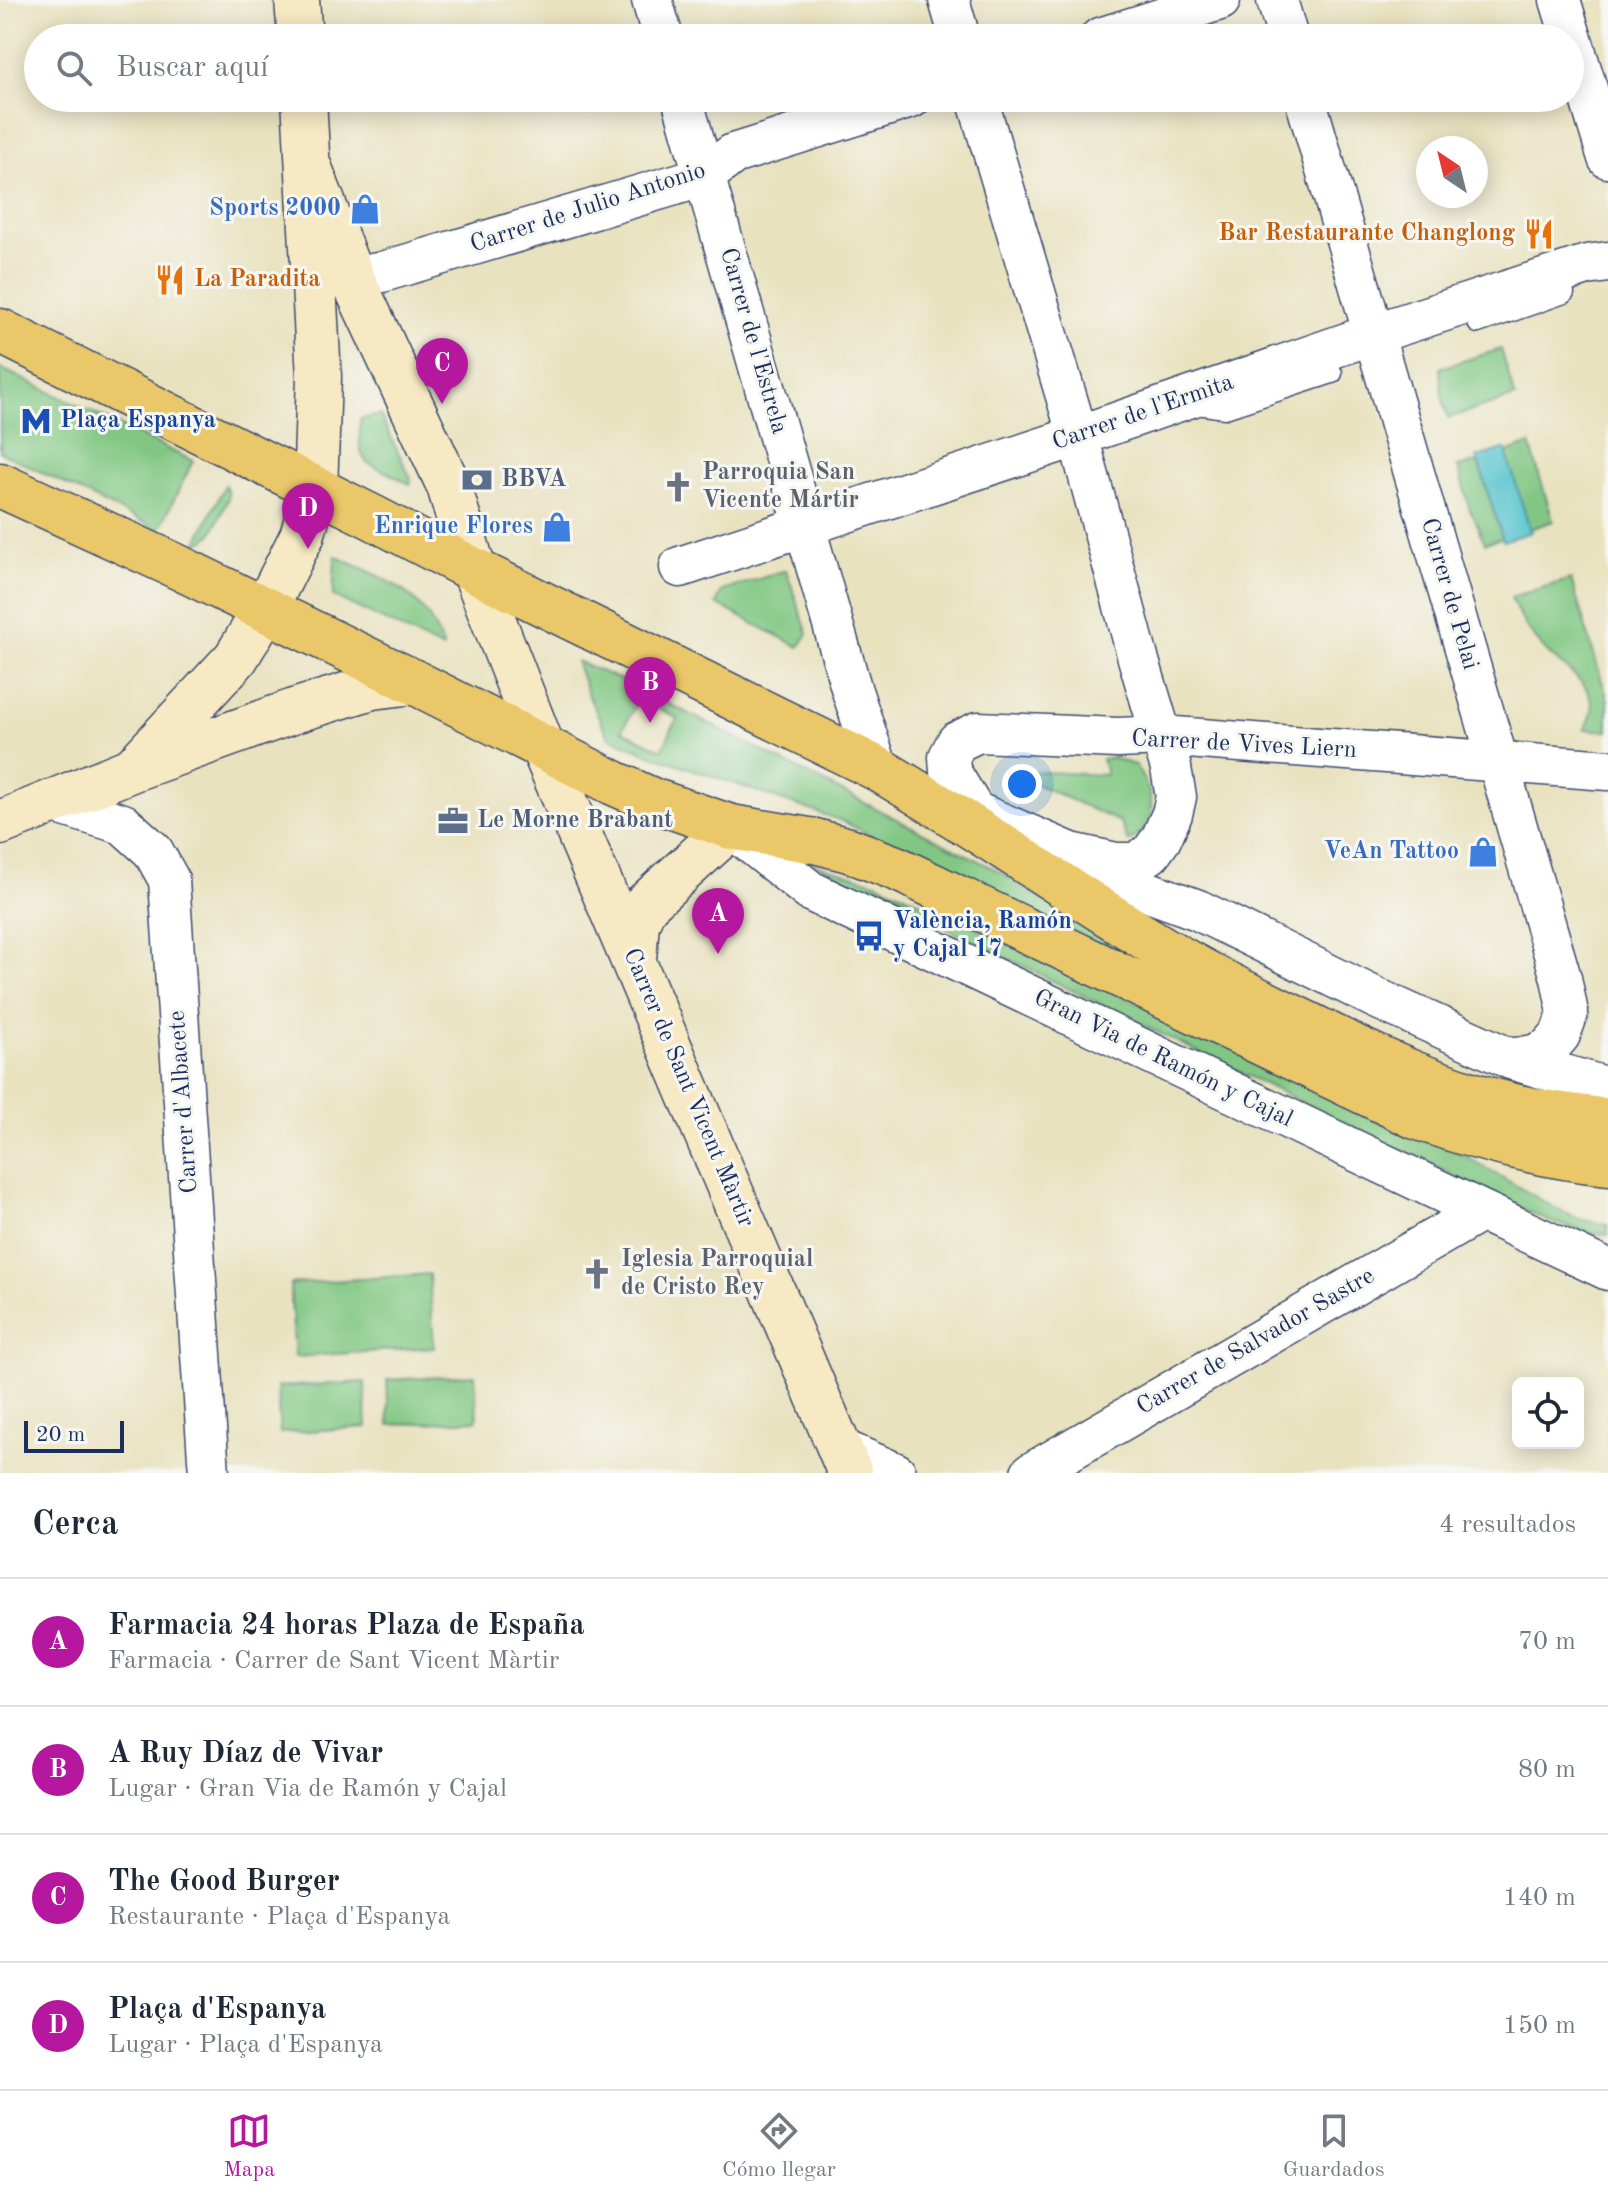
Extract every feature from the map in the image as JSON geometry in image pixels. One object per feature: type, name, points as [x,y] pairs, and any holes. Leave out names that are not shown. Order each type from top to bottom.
[{"type":"main road","points":[[297,0],[299,24]]},
{"type":"main road","points":[[133,769],[226,671],[265,610],[302,536],[315,490],[319,377],[334,280],[309,166],[305,112]]},
{"type":"main road","name":"Carrer de Sant Vicent Màrtir","points":[[334,280],[449,486],[474,570],[543,748],[844,1460]]},
{"type":"main road","points":[[0,331],[878,769],[1156,944],[1354,1047],[1456,1089],[1518,1107],[1608,1121]]},
{"type":"main road","points":[[0,485],[265,610]]},
{"type":"main road","name":"Gran Via de Ramón y Cajal","points":[[265,610],[652,800],[731,827],[849,850],[898,869],[1416,1117],[1452,1130],[1558,1155],[1608,1163]]},
{"type":"main road","points":[[0,823],[133,769],[327,700],[372,687],[414,682]]},
{"type":"main road","points":[[634,959],[637,923],[645,905],[731,827]]},
{"type":"street","points":[[652,0],[659,24]]},
{"type":"street","points":[[949,0],[956,24]]},
{"type":"street","points":[[1144,24],[1220,0]]},
{"type":"street","points":[[1277,0],[1284,24]]},
{"type":"street","points":[[1560,0],[1567,24]]},
{"type":"street","points":[[1584,79],[1608,158]]},
{"type":"street","name":"Carrer de l'Estrela","points":[[686,112],[852,691],[878,769]]},
{"type":"street","name":"Carrer de Julio Antonio","points":[[334,280],[382,272],[705,176],[733,154],[866,112]]},
{"type":"street","points":[[981,112],[1078,436],[1171,768],[1176,797],[1161,839],[1151,853],[1136,863],[1116,863],[1071,853]]},
{"type":"street","name":"Carrer de Pelai","points":[[1309,112],[1561,978],[1568,1013],[1560,1035],[1548,1049],[1511,1059]]},
{"type":"street","name":"Carrer de l'Ermita","points":[[680,567],[1078,436],[1373,334],[1587,265],[1608,265]]},
{"type":"street","name":"Carrer de Vives Liern","points":[[973,809],[950,771],[949,757],[957,742],[978,732],[1118,738],[1162,736],[1608,770]]},
{"type":"street","points":[[925,797],[973,809],[1071,853],[1124,883],[1198,910],[1353,987],[1511,1059],[1608,1088]]},
{"type":"street","name":"Carrer d'Albacete","points":[[51,802],[123,824],[153,851],[169,880],[209,1473]]},
{"type":"street","name":"Gran Via de Ramón y Cajal","points":[[731,827],[810,891],[1608,1270]]},
{"type":"street","name":"Carrer de Salvador Sastre","points":[[1031,1473],[1482,1211]]},
{"type":"street","points":[[844,1460],[896,1473]]},
{"type":"lane","points":[[1478,323],[1582,286],[1608,265]]},
{"type":"lane","points":[[1178,401],[1225,408],[1332,373]]},
{"type":"green space","points":[[1501,349],[1515,397],[1448,418],[1442,396],[1440,368]]},
{"type":"green space","points":[[0,368],[193,461],[159,530],[0,452]]},
{"type":"green space","points":[[380,415],[411,479],[410,484],[366,462],[360,450],[360,419]]},
{"type":"green space","points":[[1530,444],[1553,521],[1530,529],[1506,453]]},
{"type":"green space","points":[[1478,462],[1502,538],[1485,543],[1470,510],[1458,467]]},
{"type":"green space","points":[[225,485],[228,499],[212,534],[196,544]]},
{"type":"green space","points":[[335,556],[406,593],[430,620],[443,649],[333,596]]},
{"type":"green space","points":[[786,570],[808,634],[799,647],[716,604],[722,591]]},
{"type":"green space","points":[[1571,579],[1608,701],[1608,731],[1585,729],[1591,716],[1590,695],[1577,678],[1538,642],[1511,597]]},
{"type":"green space","points":[[576,661],[626,682],[997,870],[1148,963],[1149,968],[842,821],[646,753],[609,737],[588,695]],"holes":[[[639,699],[677,718],[662,750],[622,730]]]},
{"type":"green space","points":[[1113,758],[1135,765],[1150,796],[1150,817],[1146,826],[1128,842],[1120,822],[1005,770],[1106,775],[1102,759]]},
{"type":"green space","points":[[811,862],[881,884],[1446,1145],[1560,1211],[1608,1225],[1608,1235],[1548,1221]]},
{"type":"green space","points":[[429,1274],[434,1347],[295,1357],[290,1284]]},
{"type":"green space","points":[[475,1375],[477,1420],[389,1425],[387,1380]]},
{"type":"green space","points":[[365,1382],[367,1427],[280,1433],[277,1387]]},
{"type":"water","points":[[1505,449],[1531,532],[1503,541],[1477,457]]},
{"type":"place","name":"Sports 2000","points":[[365,209]]},
{"type":"place","name":"Bar Restaurante Changlong","points":[[1539,234]]},
{"type":"place","name":"La Paradita","points":[[170,280]]},
{"type":"place","name":"The Good Burger","points":[[442,404]]},
{"type":"place","name":"Plaça Espanya","points":[[36,421]]},
{"type":"place","name":"BBVA","points":[[477,480]]},
{"type":"place","name":"Parroquia San Vicente Mártir","points":[[678,487]]},
{"type":"place","name":"Enrique Flores","points":[[557,527]]},
{"type":"place","name":"Plaça d'Espanya","points":[[308,549]]},
{"type":"place","name":"A Ruy Díaz de Vivar","points":[[650,723]]},
{"type":"place","name":"Le Morne Brabant","points":[[453,821]]},
{"type":"place","name":"VeAn Tattoo","points":[[1483,852]]},
{"type":"place","name":"València, Ramón y Cajal 17","points":[[869,936]]},
{"type":"place","name":"Farmacia 24 horas Plaza de España","points":[[718,954]]},
{"type":"place","name":"Iglesia Parroquial de Cristo Rey","points":[[597,1274]]}]
